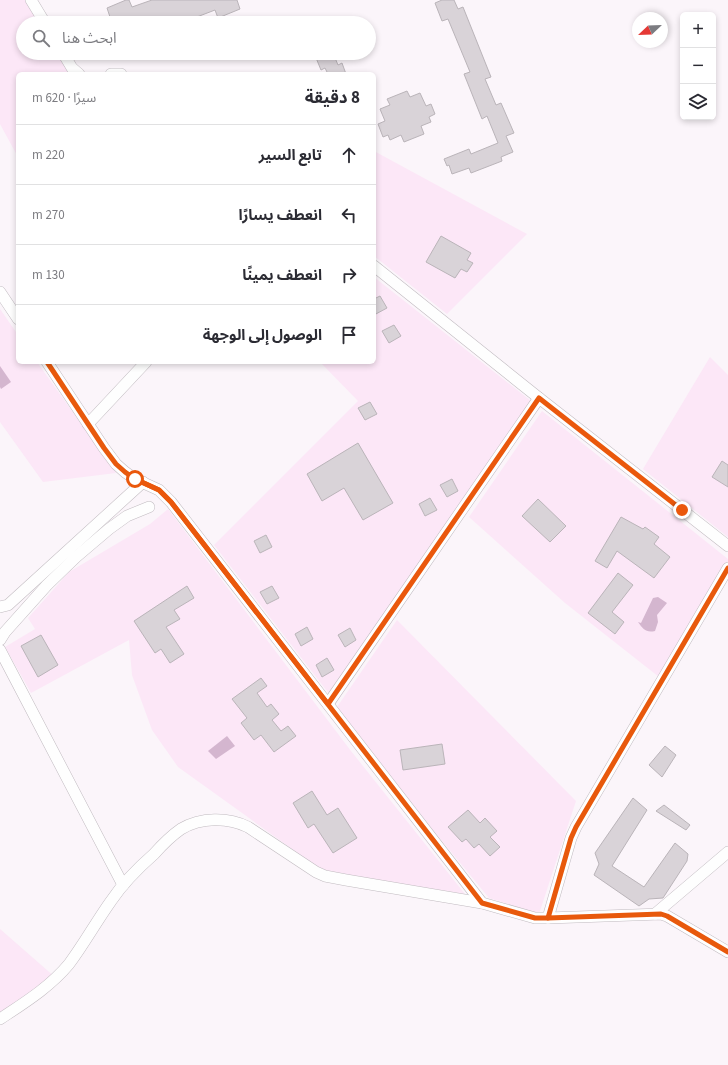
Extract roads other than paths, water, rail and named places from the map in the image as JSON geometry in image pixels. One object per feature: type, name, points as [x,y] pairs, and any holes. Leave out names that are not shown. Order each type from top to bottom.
[{"type":"street","points":[[31,0],[41,16]]},
{"type":"street","points":[[67,60],[77,72]]},
{"type":"street","points":[[376,268],[728,546]]},
{"type":"street","points":[[0,292],[16,316]]},
{"type":"street","points":[[48,364],[116,464],[125,472],[159,490],[171,502],[482,903]]},
{"type":"street","points":[[88,424],[144,364]]},
{"type":"street","points":[[328,704],[539,398]]},
{"type":"street","points":[[0,607],[8,605],[143,482]]},
{"type":"street","points":[[0,640],[5,632],[47,585],[76,557],[116,524],[128,516],[149,507]]},
{"type":"street","points":[[548,918],[571,838],[576,826],[728,568]]},
{"type":"street","points":[[0,650],[123,885]]},
{"type":"street","points":[[0,1019],[46,987],[68,965],[123,885],[160,848],[181,830],[194,823],[205,821],[230,820],[248,827],[316,872],[325,876],[482,903],[535,918],[661,914],[667,916],[728,952]]},
{"type":"street","points":[[655,914],[728,852]]}]
